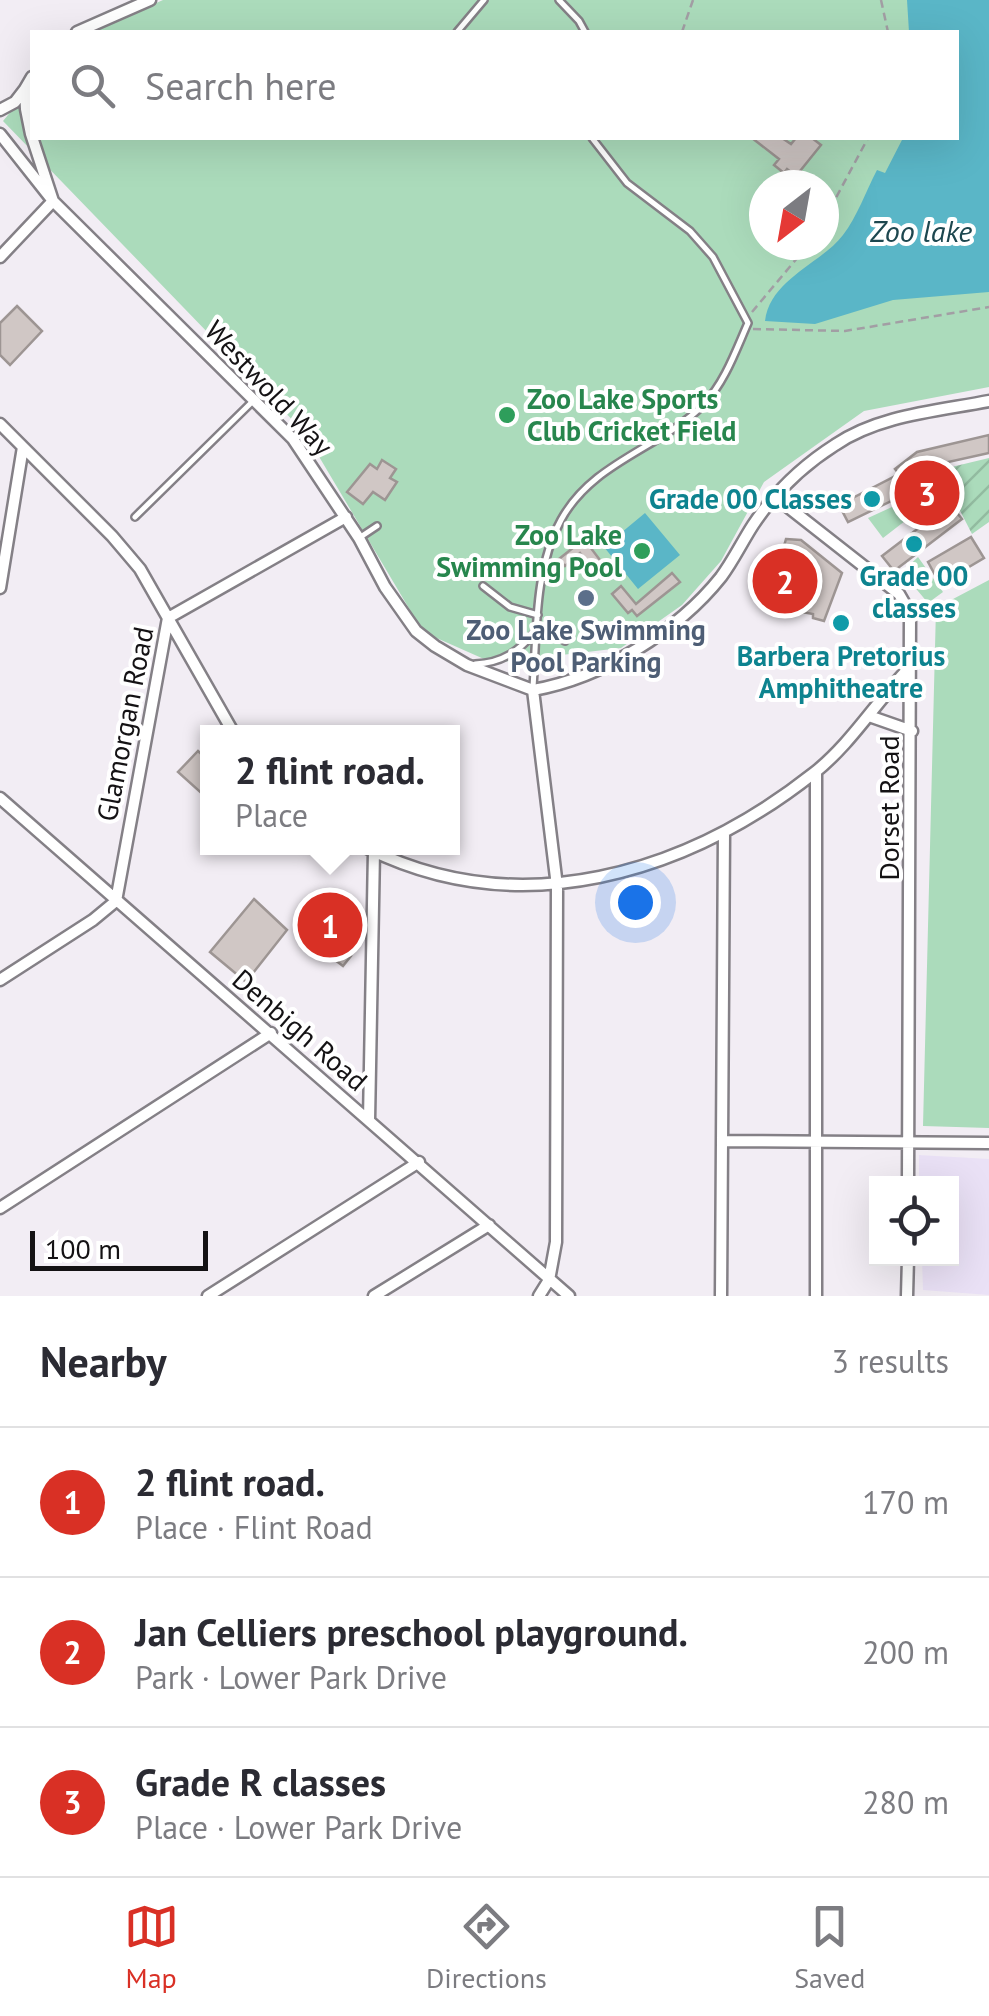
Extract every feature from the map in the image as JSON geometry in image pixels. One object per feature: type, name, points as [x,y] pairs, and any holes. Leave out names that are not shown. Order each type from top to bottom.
[{"type":"street","points":[[82,30],[150,0]]},
{"type":"street","points":[[0,110],[15,102],[30,80]]},
{"type":"street","name":"Westwold Way","points":[[25,89],[30,126]]},
{"type":"street","points":[[0,134],[53,201],[0,257]]},
{"type":"street","name":"Westwold Way","points":[[33,140],[53,201],[293,439],[346,517],[409,622],[435,646],[467,665],[533,690]]},
{"type":"street","points":[[539,1296],[549,1280],[556,1242],[557,886],[533,690],[552,686],[630,653],[680,620],[728,568],[774,496],[817,457],[863,429],[989,400]]},
{"type":"street","points":[[0,424],[140,569],[229,725]]},
{"type":"street","points":[[0,588],[23,447]]},
{"type":"street","name":"Dorset Road","points":[[774,496],[904,600],[911,622],[908,1176]]},
{"type":"street","name":"Glamorgan Road","points":[[116,900],[168,618],[346,517]]},
{"type":"street","points":[[384,855],[418,870],[455,879],[557,886],[668,858],[724,832],[816,772],[911,666]]},
{"type":"street","points":[[869,716],[912,731]]},
{"type":"street","points":[[816,772],[816,1296]]},
{"type":"street","name":"Denbigh Road","points":[[0,798],[568,1296]]},
{"type":"street","points":[[722,1296],[724,832]]},
{"type":"street","points":[[369,1120],[370,855]]},
{"type":"street","points":[[0,980],[93,920],[116,900]]},
{"type":"street","points":[[0,1208],[270,1033]]},
{"type":"street","points":[[723,1141],[989,1143]]},
{"type":"street","points":[[208,1296],[419,1162]]},
{"type":"street","points":[[374,1296],[488,1225]]},
{"type":"street","points":[[907,1296],[908,1266]]},
{"type":"lane","points":[[459,30],[484,0]]},
{"type":"lane","points":[[559,0],[584,30]]},
{"type":"lane","points":[[533,690],[546,558],[566,512],[617,462],[702,406],[721,381],[748,323],[713,257],[690,231],[627,183],[594,140]]},
{"type":"lane","points":[[136,516],[254,400]]},
{"type":"lane","points":[[359,538],[377,526]]},
{"type":"lane","points":[[483,586],[510,607],[538,615]]},
{"type":"lane","points":[[467,665],[488,664],[513,654],[537,630],[548,630],[564,641]]},
{"type":"path","points":[[683,30],[693,0]]},
{"type":"path","points":[[881,0],[888,30]]},
{"type":"path","points":[[839,192],[867,140]]},
{"type":"path","points":[[752,312],[795,260]]},
{"type":"path","points":[[745,330],[845,331],[989,307]]},
{"type":"shaded area","points":[[919,1155],[989,1159],[989,1295],[923,1290],[922,1266],[959,1266],[959,1176],[919,1176]]},
{"type":"green space","name":"Zoo lake","points":[[163,0],[989,0],[989,387],[864,411],[764,482],[721,561],[682,605],[621,648],[493,663],[423,632],[305,433],[3,121],[30,88],[30,140],[959,140],[959,30],[95,30]]},
{"type":"green space","points":[[989,458],[989,522],[972,534],[939,470]]},
{"type":"green space","points":[[905,501],[914,514],[883,538],[868,518]]},
{"type":"green space","points":[[918,557],[943,592],[928,603],[902,572]]},
{"type":"green space","points":[[989,580],[989,1128],[923,1126],[936,608]]},
{"type":"water","name":"Zoo lake","points":[[907,0],[989,0],[989,292],[893,300],[815,324],[765,321],[769,306],[786,283],[815,260],[839,260],[839,239],[877,170],[885,173],[902,140],[959,140],[959,30],[909,30]]},
{"type":"water","name":"Zoo Lake Swimming Pool","points":[[645,513],[680,555],[638,589],[604,547]]},
{"type":"building","points":[[755,140],[785,140],[791,144],[794,140],[815,140],[821,145],[801,170],[780,170],[774,165],[779,159]]},
{"type":"building","points":[[17,306],[42,331],[10,365],[0,355],[0,323]]},
{"type":"building","points":[[989,435],[989,453],[921,468],[962,519],[894,571],[882,556],[933,517],[912,491],[848,522],[839,505],[899,474],[895,469],[917,452]]},
{"type":"building","points":[[382,460],[396,469],[390,478],[397,482],[385,500],[373,492],[363,504],[347,492],[370,464],[377,469]]},
{"type":"building","points":[[971,537],[984,558],[940,584],[928,562]]},
{"type":"building","points":[[584,539],[603,564],[595,571],[580,553],[565,566],[559,559]]},
{"type":"building","points":[[786,539],[801,540],[842,573],[824,621],[813,618],[813,614],[769,606],[773,591],[807,598],[802,572],[778,567]]},
{"type":"building","points":[[672,573],[680,582],[637,616],[632,610],[628,613],[612,594],[621,586],[636,604]]},
{"type":"building","points":[[200,753],[200,792],[178,772]]},
{"type":"building","points":[[331,897],[346,916],[344,935],[338,944],[351,956],[343,966],[307,939]]},
{"type":"building","points":[[254,899],[287,930],[246,982],[210,952]]},
{"type":"place","name":"Zoo Lake Sports Club Cricket Field","points":[[507,415]]},
{"type":"place","name":"Grade R classes","points":[[927,493]]},
{"type":"place","name":"Grade 00 Classes","points":[[872,499]]},
{"type":"place","name":"Grade 00 classes","points":[[914,544]]},
{"type":"place","name":"Zoo Lake Swimming Pool","points":[[642,551]]},
{"type":"place","name":"Jan Celliers preschool playground.","points":[[785,581]]},
{"type":"place","name":"Zoo Lake Swimming Pool Parking","points":[[586,598]]},
{"type":"place","name":"Barbera Pretorius Amphitheatre","points":[[841,623]]},
{"type":"place","name":"2 flint road.","points":[[330,925]]}]
